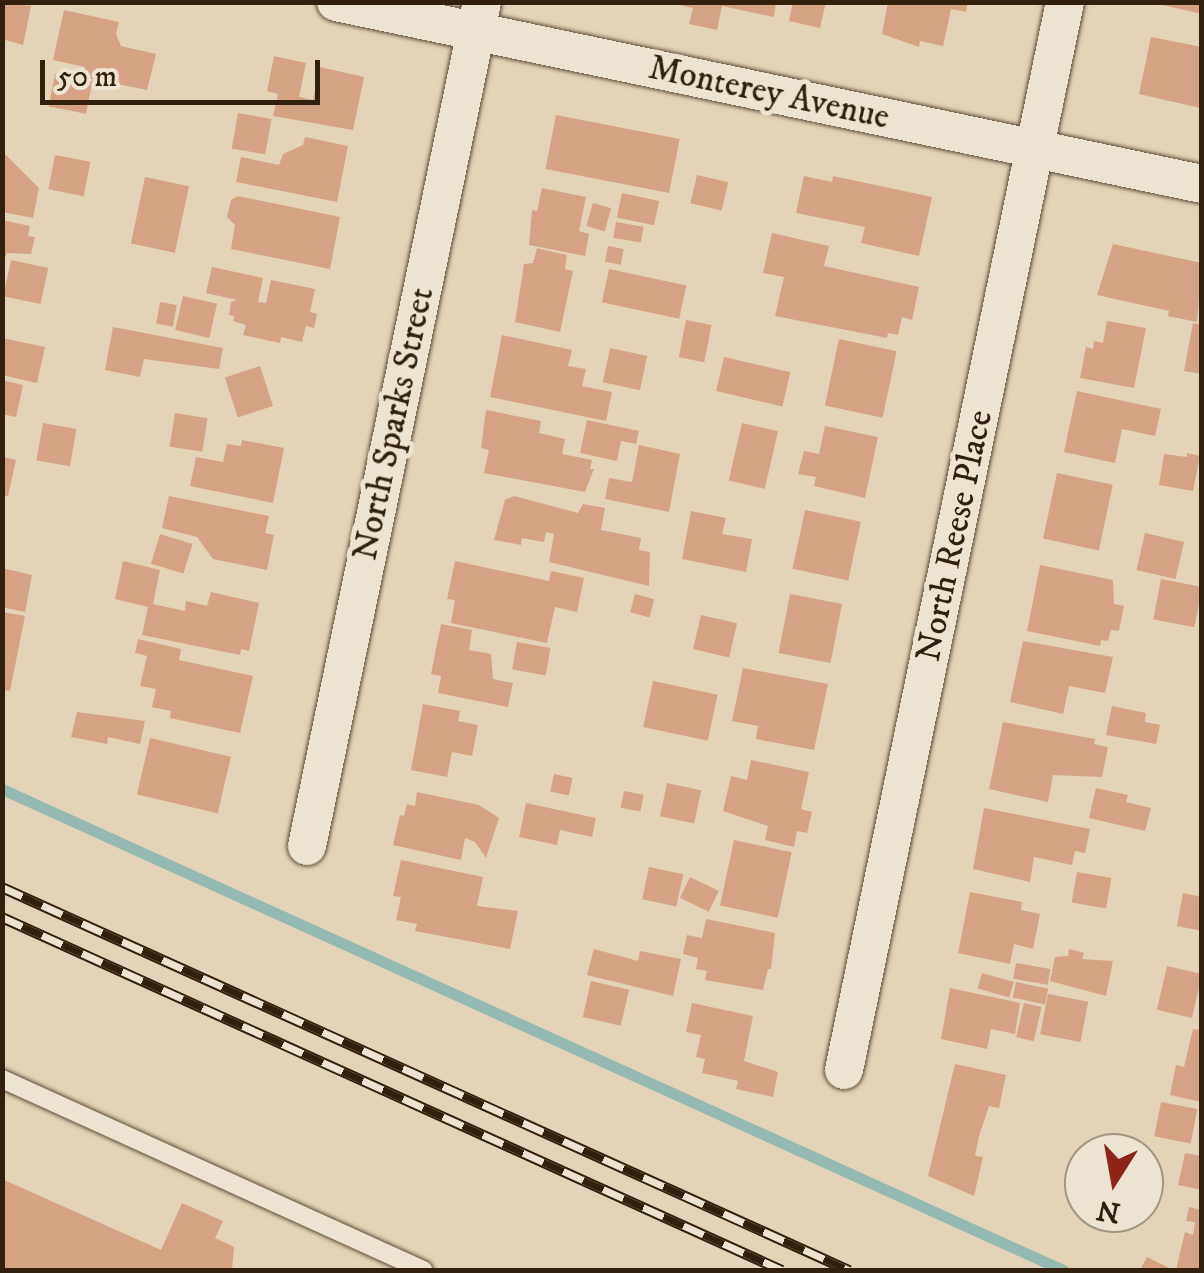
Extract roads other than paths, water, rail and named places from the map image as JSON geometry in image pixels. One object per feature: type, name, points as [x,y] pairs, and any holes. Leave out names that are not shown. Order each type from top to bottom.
[{"type":"street","name":"Monterey Avenue","points":[[336,2],[479,18],[1202,184]]},
{"type":"street","name":"North Reese Place","points":[[844,1070],[1065,2]]},
{"type":"street","name":"North Sparks Street","points":[[307,846],[479,18]]},
{"type":"lane","points":[[2,1079],[424,1270]]},
{"type":"waterway","points":[[2,789],[1063,1270]]},
{"type":"railway","points":[[2,887],[849,1270]]},
{"type":"railway","points":[[2,917],[782,1270]]}]
